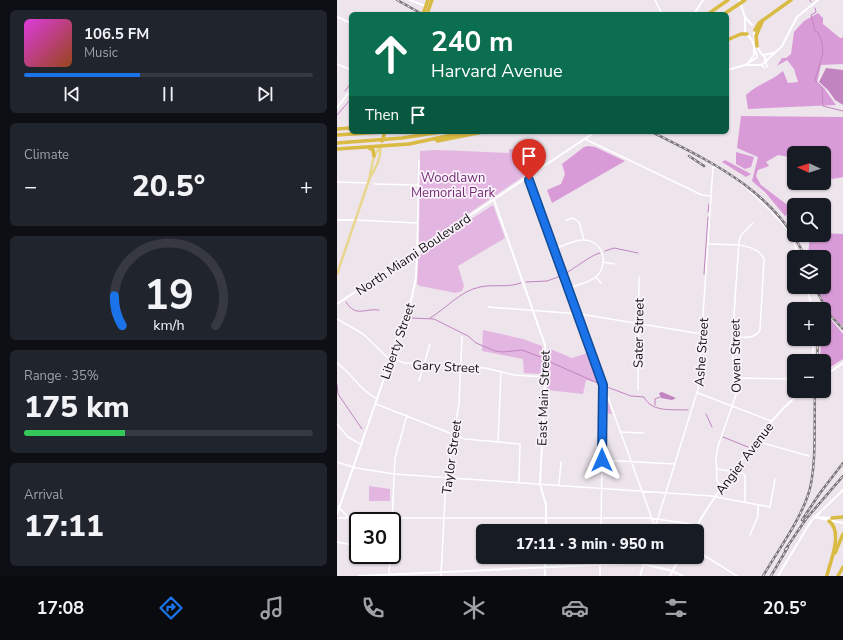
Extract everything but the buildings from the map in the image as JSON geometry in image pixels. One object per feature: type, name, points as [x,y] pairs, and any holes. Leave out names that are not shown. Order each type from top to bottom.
[{"type":"highway","points":[[427,12],[428,0]]},
{"type":"highway","points":[[424,12],[432,0]]},
{"type":"highway","points":[[711,12],[728,0]]},
{"type":"highway","points":[[755,32],[758,24],[791,0]]},
{"type":"highway","points":[[727,12],[743,1]]},
{"type":"highway","points":[[755,46],[757,35],[764,20]]},
{"type":"highway","points":[[729,39],[741,34],[747,35]]},
{"type":"highway","points":[[337,129],[349,128]]},
{"type":"highway","points":[[337,135],[351,134]]},
{"type":"highway","points":[[380,146],[383,134]]},
{"type":"highway","points":[[337,143],[376,141],[426,134]]},
{"type":"highway","points":[[418,142],[456,134]]},
{"type":"highway","points":[[337,149],[451,139],[474,134]]},
{"type":"highway","points":[[368,147],[373,150],[374,156]]},
{"type":"highway","points":[[827,576],[837,533],[835,525],[831,519],[843,518]]},
{"type":"highway","points":[[827,576],[843,534]]},
{"type":"highway","points":[[838,576],[843,567]]},
{"type":"main road","points":[[337,274],[368,182],[374,156],[380,146]]},
{"type":"main road","points":[[368,182],[381,151],[380,146]]},
{"type":"street","points":[[410,0],[428,7]]},
{"type":"street","points":[[655,0],[661,12]]},
{"type":"street","points":[[695,12],[703,0]]},
{"type":"street","points":[[759,65],[766,61],[782,46],[797,17],[818,0]]},
{"type":"street","points":[[729,69],[745,65],[759,65],[766,67],[766,61],[747,35],[743,1]]},
{"type":"street","points":[[745,17],[752,25],[755,32],[756,57],[759,65]]},
{"type":"street","points":[[337,18],[349,22]]},
{"type":"street","points":[[745,28],[752,25]]},
{"type":"street","points":[[747,35],[755,32]]},
{"type":"street","points":[[745,65],[753,57],[755,46]]},
{"type":"street","points":[[745,65],[756,57],[773,53]]},
{"type":"street","points":[[337,64],[349,69]]},
{"type":"street","points":[[337,108],[349,93]]},
{"type":"street","name":"North Miami Boulevard","points":[[337,304],[592,134]]},
{"type":"street","points":[[585,139],[703,195],[710,196]]},
{"type":"street","name":"Liberty Street","points":[[337,514],[338,507],[362,445],[413,295],[417,251],[419,160]]},
{"type":"street","name":"Ashe Street","points":[[656,524],[698,393],[713,167],[720,169],[734,179],[768,208],[788,231],[795,250]]},
{"type":"street","points":[[528,177],[654,524]]},
{"type":"street","points":[[337,182],[368,182]]},
{"type":"street","points":[[374,184],[418,185]]},
{"type":"street","name":"East Main Street","points":[[494,200],[545,345],[540,484],[547,505],[547,524]]},
{"type":"street","points":[[566,220],[573,218],[579,222],[583,240]]},
{"type":"street","points":[[337,220],[417,223]]},
{"type":"street","name":"Owen Street","points":[[722,487],[717,481],[716,470],[718,446],[737,392],[737,378],[733,358],[733,337],[738,246],[741,236],[753,223]]},
{"type":"street","points":[[554,249],[583,240],[592,242],[600,248],[603,254],[603,262],[600,272],[595,277],[568,288]]},
{"type":"street","points":[[708,244],[738,246],[756,250],[764,259],[760,330],[754,336],[747,338],[733,337]]},
{"type":"street","points":[[603,262],[614,264]]},
{"type":"street","points":[[595,277],[601,283]]},
{"type":"street","name":"Sater Street","points":[[638,390],[639,277]]},
{"type":"street","points":[[488,307],[577,314],[702,334]]},
{"type":"street","name":"Gary Street","points":[[337,319],[363,334],[386,356],[405,363],[461,366],[501,371],[514,375],[545,377]]},
{"type":"street","name":"Taylor Street","points":[[441,574],[446,478],[459,404],[462,337]]},
{"type":"street","points":[[419,382],[430,344]]},
{"type":"street","points":[[337,363],[352,375],[368,394],[378,399]]},
{"type":"street","points":[[831,371],[843,363]]},
{"type":"street","points":[[498,442],[501,371]]},
{"type":"street","points":[[737,378],[787,379]]},
{"type":"street","points":[[601,524],[603,385]]},
{"type":"street","points":[[698,393],[771,422]]},
{"type":"street","name":"Angier Avenue","points":[[698,524],[722,487],[771,422],[784,407],[795,398]]},
{"type":"street","points":[[376,404],[471,440],[521,444],[519,483]]},
{"type":"street","points":[[392,512],[396,451],[407,415]]},
{"type":"street","points":[[337,424],[348,437],[362,445]]},
{"type":"street","points":[[620,432],[644,433]]},
{"type":"street","points":[[757,441],[809,456]]},
{"type":"street","points":[[602,460],[675,464]]},
{"type":"street","points":[[337,462],[354,467],[394,474],[715,497],[770,507],[775,480]]},
{"type":"street","points":[[559,486],[561,462]]},
{"type":"street","points":[[716,470],[744,474],[746,478],[745,502]]},
{"type":"street","points":[[778,576],[814,517],[843,490]]},
{"type":"street","points":[[750,535],[758,516],[758,505]]},
{"type":"street","points":[[338,507],[349,517]]},
{"type":"street","points":[[823,508],[823,513],[826,517]]},
{"type":"street","points":[[337,518],[349,517]]},
{"type":"street","points":[[814,517],[826,517],[843,523]]},
{"type":"street","points":[[814,517],[831,519]]},
{"type":"street","points":[[401,518],[652,518],[690,524]]},
{"type":"street","points":[[337,542],[349,544]]},
{"type":"street","points":[[704,555],[737,576]]},
{"type":"street","points":[[389,576],[390,564]]},
{"type":"street","points":[[545,564],[545,576]]},
{"type":"street","points":[[359,576],[441,574],[622,564]]},
{"type":"street","points":[[640,576],[644,564]]},
{"type":"street","points":[[648,564],[673,571],[683,576]]},
{"type":"street","points":[[670,576],[676,564]]},
{"type":"street","points":[[600,565],[600,576]]},
{"type":"green space","name":"Woodlawn Memorial Park","points":[[509,149],[515,149],[524,176],[422,245],[419,245],[420,151],[438,150],[509,153]]},
{"type":"green space","name":"Woodlawn Memorial Park","points":[[493,205],[505,238],[458,266],[464,286],[462,291],[456,293],[420,286],[417,284],[418,260],[423,250]]},
{"type":"green space","points":[[483,330],[523,339],[542,346],[543,374],[524,373],[523,359],[482,351]]},
{"type":"green space","points":[[548,348],[572,358],[590,352],[601,384],[586,380],[583,394],[547,390]]},
{"type":"green space","points":[[604,395],[606,395],[612,414],[604,413]]},
{"type":"green space","points":[[369,486],[390,489],[390,501],[369,501]]},
{"type":"shaded area","points":[[818,13],[823,18],[823,24],[840,38],[843,36],[843,64],[821,65],[817,83],[824,88],[836,105],[748,109],[746,95],[783,71],[788,83],[798,82],[794,69],[787,60],[777,66],[782,58],[786,58],[791,54],[794,32],[804,21]]},
{"type":"shaded area","points":[[826,68],[843,70],[843,105],[835,100],[828,90],[819,82]]},
{"type":"shaded area","points":[[741,116],[843,117],[843,177],[831,179],[831,146],[787,146],[787,157],[778,155],[766,162],[769,166],[758,170],[756,176],[761,185],[787,205],[787,214],[785,216],[765,192],[752,181],[758,157],[737,148]]},
{"type":"shaded area","points":[[584,147],[595,147],[625,161],[552,203],[547,190],[561,184],[565,174],[562,164]]},
{"type":"shaded area","points":[[736,152],[754,157],[751,167],[745,169],[736,164]]},
{"type":"shaded area","points":[[725,160],[751,174],[746,177],[722,162]]},
{"type":"shaded area","points":[[831,233],[843,234],[843,326],[838,323],[831,314],[831,302],[824,302],[821,294],[831,294],[831,250],[809,250],[809,242],[831,242]]},
{"type":"shaded area","points":[[831,319],[843,334],[843,359],[831,367],[831,354],[820,354],[821,346],[831,346]]},
{"type":"shaded area","points":[[662,392],[676,398],[672,400],[661,398],[659,393]]},
{"type":"waterway","points":[[815,8],[816,12],[811,15],[815,31],[818,32],[822,42],[823,53],[815,80],[822,87],[823,106],[843,111]]},
{"type":"waterway","points":[[345,91],[349,86]]},
{"type":"waterway","points":[[337,115],[349,101]]},
{"type":"waterway","points":[[708,212],[709,204]]},
{"type":"waterway","points":[[704,274],[708,217]]},
{"type":"waterway","points":[[605,251],[614,248],[638,253]]},
{"type":"waterway","points":[[565,274],[600,253]]},
{"type":"waterway","points":[[526,282],[547,281],[561,276]]},
{"type":"waterway","points":[[430,318],[460,296],[473,289],[485,286],[521,283]]},
{"type":"waterway","points":[[346,302],[353,310],[357,311],[379,310]]},
{"type":"waterway","points":[[410,318],[434,319],[468,336],[476,343],[495,351],[503,352],[522,350],[543,358]]},
{"type":"waterway","points":[[550,362],[600,384]]},
{"type":"waterway","points":[[337,384],[338,394],[362,429]]},
{"type":"waterway","points":[[607,387],[631,396],[644,397],[652,406],[657,408],[688,410]]},
{"type":"waterway","points":[[655,405],[655,399],[660,397]]},
{"type":"waterway","points":[[706,414],[712,427]]},
{"type":"waterway","points":[[723,437],[748,447]]},
{"type":"railway","points":[[397,0],[418,12]]},
{"type":"railway","points":[[656,134],[697,155],[740,181],[760,197],[777,214],[793,234],[801,250]]},
{"type":"railway","points":[[689,156],[704,166]]},
{"type":"railway","points":[[818,294],[828,313],[843,329]]},
{"type":"railway","points":[[817,354],[818,346]]},
{"type":"railway","points":[[763,576],[799,516],[811,485],[815,444],[815,398]]},
{"type":"railway","points":[[802,520],[843,463]]},
{"type":"railway","points":[[785,550],[806,519],[843,476]]},
{"type":"railway","points":[[771,576],[788,547]]},
{"type":"route","points":[[529,180],[603,385],[602,460]]}]
